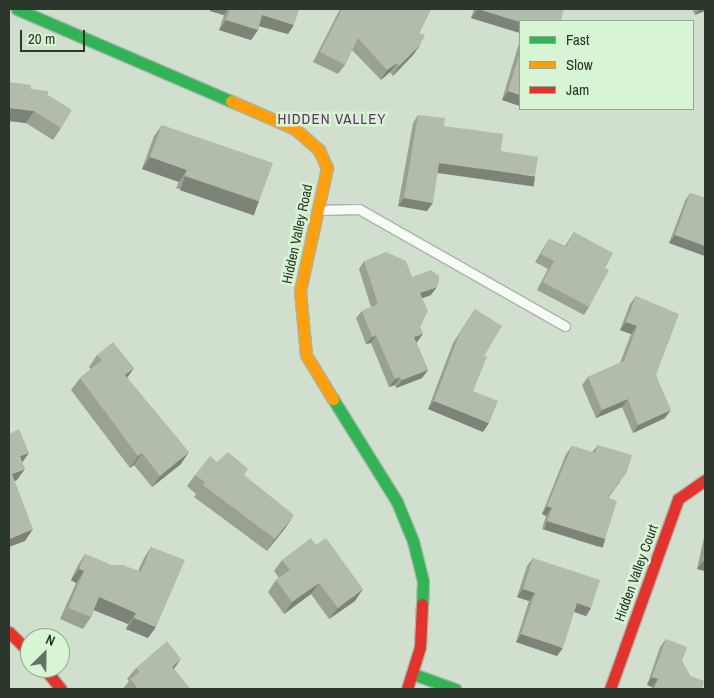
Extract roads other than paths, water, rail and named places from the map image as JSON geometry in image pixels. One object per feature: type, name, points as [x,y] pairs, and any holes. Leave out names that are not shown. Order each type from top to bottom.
[{"type":"street","name":"Hidden Valley Road","points":[[17,9],[295,129],[319,150],[327,168],[300,291],[306,356],[397,502],[413,541],[423,581],[420,647],[407,689]]},
{"type":"street","name":"Hidden Valley Court","points":[[610,689],[678,499],[695,484],[705,480]]},
{"type":"street","points":[[9,632],[20,643]]},
{"type":"street","points":[[413,674],[455,689]]},
{"type":"street","points":[[52,678],[61,689]]},
{"type":"lane","points":[[318,210],[359,210],[565,326]]},
{"type":"district","name":"HIDDEN VALLEY","points":[[332,119]]}]
